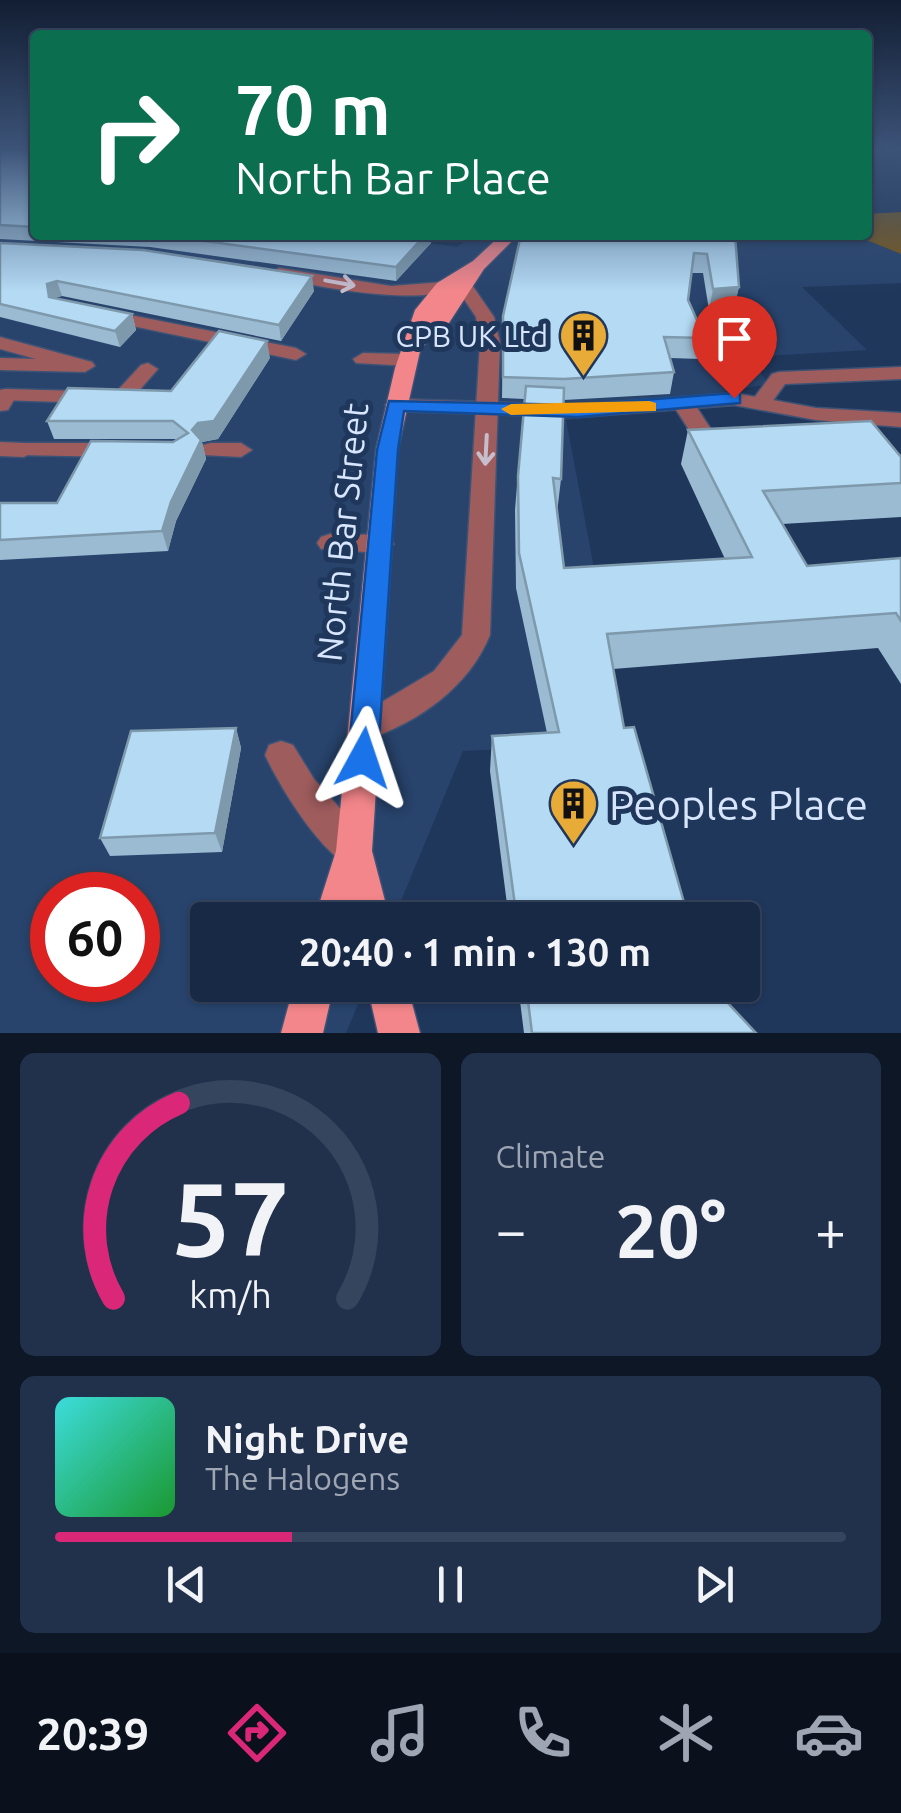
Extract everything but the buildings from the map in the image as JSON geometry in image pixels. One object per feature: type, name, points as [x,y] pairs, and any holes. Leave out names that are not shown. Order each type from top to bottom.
[{"type":"main road","points":[[411,352],[440,322],[454,288],[505,240]]},
{"type":"main road","name":"North Bar Street","points":[[339,902],[354,850],[387,450],[411,352]]},
{"type":"main road","name":"North Bar Street","points":[[354,850],[367,902]]},
{"type":"main road","points":[[302,1033],[310,1002]]},
{"type":"main road","points":[[391,1002],[399,1033]]},
{"type":"street","points":[[252,269],[391,291],[454,288],[488,329],[478,622],[471,651],[439,685],[366,728]]},
{"type":"street","points":[[78,309],[296,354]]},
{"type":"street","points":[[0,342],[86,366],[0,364]]},
{"type":"street","points":[[363,359],[411,352]]},
{"type":"street","points":[[4,400],[122,398],[148,369]]},
{"type":"street","points":[[762,402],[779,378],[901,373]]},
{"type":"street","points":[[396,405],[578,411],[734,398],[816,414],[901,420]]},
{"type":"street","points":[[684,404],[714,451]]},
{"type":"street","points":[[12,449],[140,450]]},
{"type":"street","points":[[211,450],[241,450]]},
{"type":"street","points":[[330,542],[381,544]]},
{"type":"street","points":[[282,755],[302,790],[354,850]]},
{"type":"shaded area","points":[[0,196],[19,196],[30,223],[30,240],[409,240],[457,247],[466,240],[866,240],[901,254],[901,283],[802,287],[867,350],[751,357],[768,384],[566,420],[627,742],[463,751],[400,902],[190,902],[190,1002],[359,1002],[346,1033],[0,1033]]},
{"type":"shaded area","points":[[901,212],[901,254],[866,240],[872,240],[872,214]]},
{"type":"slow traffic","points":[[511,409],[649,407]]},
{"type":"place","name":"CPB UK Ltd","points":[[583,378]]},
{"type":"place","name":"Peoples Place","points":[[574,846]]},
{"type":"route","points":[[363,758],[387,450],[396,405],[578,411],[734,398]]}]
